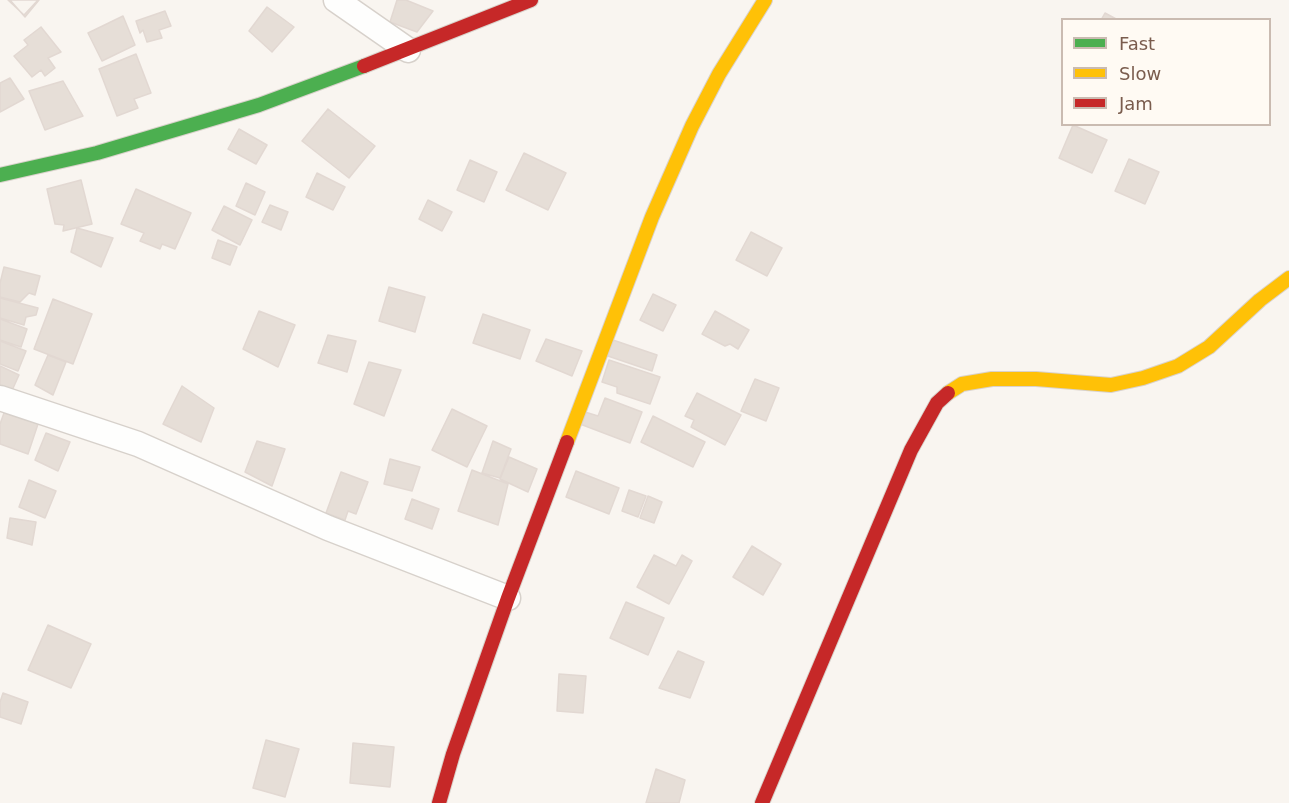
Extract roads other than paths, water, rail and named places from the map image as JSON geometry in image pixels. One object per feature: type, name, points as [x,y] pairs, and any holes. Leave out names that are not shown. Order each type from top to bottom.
[{"type":"street","points":[[336,0],[408,50]]},
{"type":"street","points":[[0,175],[97,153],[259,105],[408,50],[531,0]]},
{"type":"street","points":[[439,803],[453,754],[508,598],[652,217],[692,126],[719,74],[765,0]]},
{"type":"street","points":[[762,803],[911,450],[937,403],[962,384],[992,380],[1036,379],[1111,384],[1143,378],[1178,366],[1209,347],[1260,300],[1289,278]]},
{"type":"street","points":[[0,398],[138,444],[328,528],[508,598]]}]
